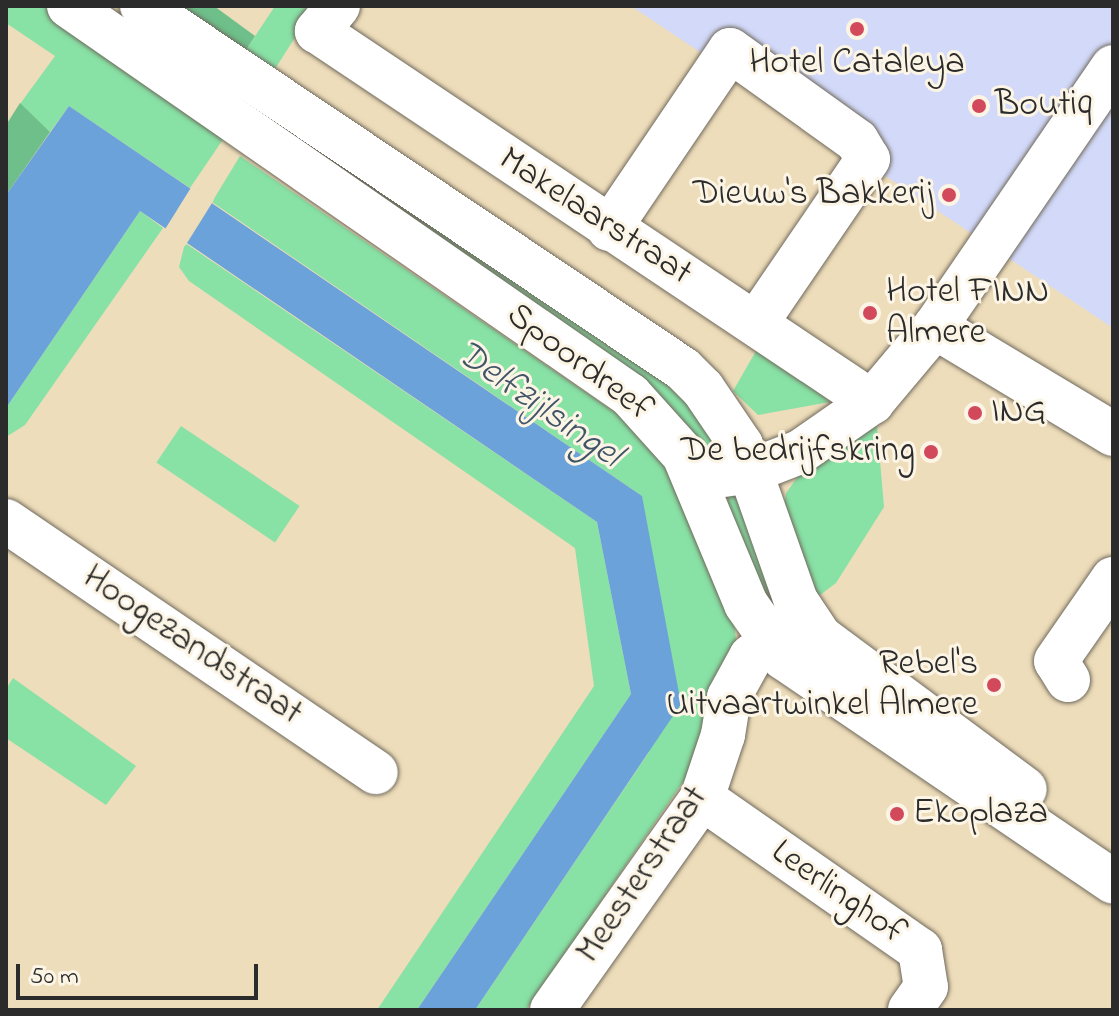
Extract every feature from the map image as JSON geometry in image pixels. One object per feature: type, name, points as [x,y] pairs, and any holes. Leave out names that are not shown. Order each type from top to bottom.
[{"type":"street","name":"Spoordreef","points":[[69,6],[221,84],[276,121],[683,369],[746,458],[796,601],[788,641]]},
{"type":"street","name":"Spoordreef","points":[[142,6],[221,84]]},
{"type":"street","name":"Makelaarstraat","points":[[328,18],[609,229],[757,322],[859,410]]},
{"type":"street","points":[[609,229],[730,50],[857,141],[868,159],[757,322]]},
{"type":"street","points":[[696,479],[859,410],[935,327],[1113,67]]},
{"type":"street","name":"Spoordreef","points":[[276,121],[630,395],[662,426],[696,479],[740,591],[788,641],[1113,882]]},
{"type":"street","points":[[935,327],[1107,430]]},
{"type":"street","name":"Hoogezandstraat","points":[[6,521],[376,772]]},
{"type":"street","points":[[1068,680],[1056,661],[1113,579]]},
{"type":"street","name":"Spoordreef","points":[[788,641],[838,654],[1113,850]]},
{"type":"street","name":"Meesterstraat","points":[[552,1010],[702,798],[723,735],[788,641]]},
{"type":"street","name":"Leerlinghof","points":[[702,798],[920,950],[926,987],[910,1010]]},
{"type":"shaded area","points":[[631,6],[1113,6],[1113,328]]},
{"type":"green space","points":[[6,6],[54,6],[224,138],[190,188],[69,106],[50,132],[20,104],[55,56],[6,23]]},
{"type":"green space","points":[[172,6],[214,6],[255,36],[244,53]]},
{"type":"green space","points":[[275,6],[313,9],[275,69],[244,53]]},
{"type":"green space","points":[[20,103],[50,132],[6,195],[6,125]]},
{"type":"green space","points":[[290,128],[683,386],[718,449],[704,448],[285,135]]},
{"type":"green space","points":[[240,156],[670,450],[733,612],[738,660],[698,760],[526,1010],[475,1010],[649,752],[642,496],[212,202]]},
{"type":"green space","points":[[140,211],[163,228],[25,425],[6,437],[6,408]]},
{"type":"green space","points":[[185,243],[597,522],[631,694],[417,1010],[377,1010],[594,686],[575,548],[189,281],[179,267]]},
{"type":"green space","points":[[760,344],[830,402],[758,415],[733,391]]},
{"type":"green space","points":[[181,426],[300,506],[275,542],[156,462]]},
{"type":"green space","points":[[877,426],[884,507],[836,583],[820,595],[814,593],[784,507],[786,493],[804,468]]},
{"type":"green space","points":[[730,489],[741,491],[783,631],[725,516]]},
{"type":"green space","points":[[13,678],[136,766],[106,805],[6,738],[6,689]]},
{"type":"water","points":[[69,106],[642,496],[681,704],[475,1010],[417,1010],[631,694],[597,522],[140,211],[6,408],[6,195]]},
{"type":"pier","points":[[192,186],[214,200],[185,246],[163,233]]},
{"type":"place","name":"Hotel Cataleya","points":[[857,29]]},
{"type":"place","name":"Boutiq","points":[[979,106]]},
{"type":"place","name":"Dieuw's Bakkerij","points":[[949,195]]},
{"type":"place","name":"Hotel FINN Almere","points":[[870,313]]},
{"type":"place","name":"ING","points":[[975,413]]},
{"type":"place","name":"De bedrijfskring","points":[[931,452]]},
{"type":"place","name":"Rebel's Uitvaartwinkel Almere","points":[[994,685]]},
{"type":"place","name":"Ekoplaza","points":[[897,814]]},
{"type":"water label","name":"Delfzijlsingel","points":[[538,406]]}]
